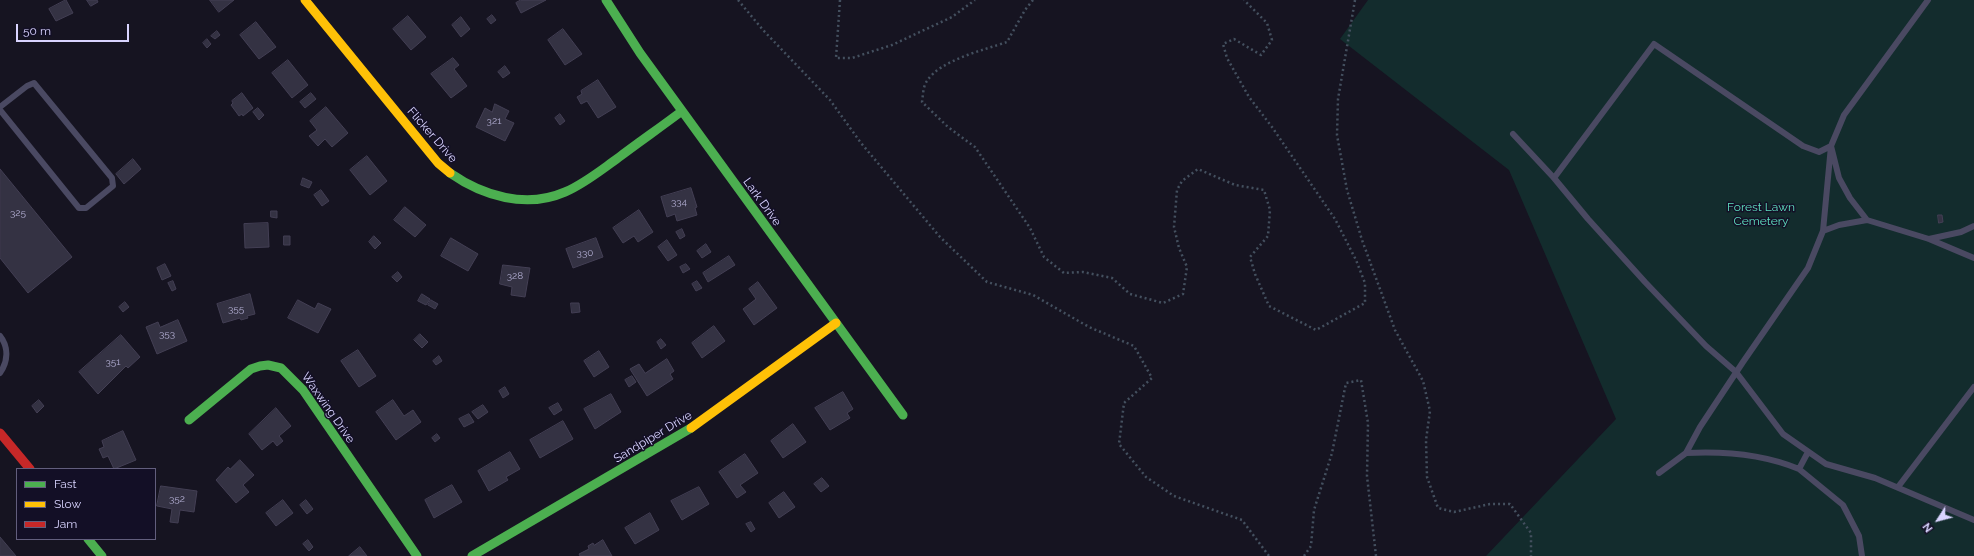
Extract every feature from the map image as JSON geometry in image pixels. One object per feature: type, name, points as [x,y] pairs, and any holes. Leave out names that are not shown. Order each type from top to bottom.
[{"type":"street","name":"Flicker Drive","points":[[305,0],[438,162],[449,173],[471,188],[488,195],[500,198],[524,200],[556,196],[577,187],[682,111]]},
{"type":"street","name":"Lark Drive","points":[[606,0],[640,53],[903,415]]},
{"type":"street","name":"Sandpiper Drive","points":[[472,556],[670,442],[713,414],[836,323]]},
{"type":"street","name":"Waxwing Drive","points":[[189,420],[251,369],[261,365],[270,364],[282,368],[288,372],[303,390],[417,556]]},
{"type":"street","points":[[0,433],[29,468]]},
{"type":"street","points":[[89,540],[102,556]]},
{"type":"lane","points":[[1659,473],[1686,453],[1700,427],[1736,372],[1808,268],[1823,231],[1831,146],[1844,116],[1928,0]]},
{"type":"lane","points":[[1554,178],[1654,44],[1803,146],[1819,152],[1831,146]]},
{"type":"lane","points":[[0,107],[27,86],[34,83],[112,178],[113,186],[86,208],[78,208],[0,110]]},
{"type":"lane","points":[[1513,134],[1554,178],[1645,282],[1706,346],[1736,372],[1783,434],[1826,464],[1875,478],[1974,520]]},
{"type":"lane","points":[[1831,146],[1839,178],[1850,198],[1866,220]]},
{"type":"lane","points":[[1823,231],[1839,225],[1866,220],[1929,239],[1974,258]]},
{"type":"lane","points":[[1929,239],[1961,232],[1974,226]]},
{"type":"lane","points":[[0,336],[7,351],[6,362],[0,373]]},
{"type":"lane","points":[[1898,487],[1974,387]]},
{"type":"lane","points":[[1686,453],[1713,452],[1748,455],[1780,461],[1799,469],[1843,505],[1859,536],[1862,556]]},
{"type":"lane","points":[[1799,469],[1808,452]]},
{"type":"path","points":[[738,0],[763,30],[830,100],[861,143],[940,237],[987,282],[1033,295],[1089,327],[1134,346],[1152,378],[1124,404],[1119,444],[1146,477],[1174,496],[1242,520],[1269,556]]},
{"type":"path","points":[[840,0],[836,58],[852,58],[892,45],[952,17],[975,0]]},
{"type":"path","points":[[1032,0],[1007,42],[973,53],[936,69],[926,82],[922,102],[948,127],[975,147],[1030,228],[1044,257],[1064,273],[1083,272],[1112,278],[1130,294],[1163,303],[1183,294],[1187,267],[1179,248],[1174,227],[1178,190],[1182,181],[1198,169],[1235,185],[1264,190],[1270,210],[1268,236],[1250,257],[1255,274],[1269,306],[1316,330],[1365,303],[1365,283],[1356,260],[1335,219],[1272,127],[1249,97],[1227,58],[1223,44],[1234,39],[1261,55],[1272,40],[1267,23],[1244,0]]},
{"type":"path","points":[[1355,0],[1338,99],[1337,136],[1347,190],[1362,240],[1395,330],[1423,381],[1430,411],[1426,440],[1427,477],[1438,508],[1454,512],[1490,504],[1510,504],[1531,533],[1531,556]]},
{"type":"path","points":[[1304,556],[1310,546],[1314,510],[1332,453],[1346,383],[1361,380],[1368,423],[1367,476],[1376,556]]},
{"type":"green space","name":"Forest Lawn Cemetery","points":[[1368,0],[1974,0],[1974,556],[1486,556],[1616,419],[1509,170],[1340,39]]},
{"type":"building","points":[[66,0],[73,13],[56,21],[49,9]]},
{"type":"building","points":[[87,0],[97,0],[98,2],[91,6]]},
{"type":"building","points":[[210,0],[234,0],[219,12]]},
{"type":"building","points":[[521,0],[546,0],[521,13],[516,3]]},
{"type":"building","points":[[492,15],[496,20],[491,24],[487,19]]},
{"type":"building","points":[[408,16],[426,37],[411,50],[393,29]]},
{"type":"building","points":[[461,17],[470,29],[461,37],[452,25]]},
{"type":"building","points":[[256,22],[276,47],[259,59],[240,35]]},
{"type":"building","points":[[563,29],[582,54],[565,65],[548,40]]},
{"type":"building","points":[[217,31],[220,35],[215,39],[211,36]]},
{"type":"building","points":[[207,39],[211,44],[207,48],[203,43]]},
{"type":"building","points":[[453,58],[459,65],[454,69],[467,86],[451,98],[431,74]]},
{"type":"building","points":[[288,60],[308,85],[292,98],[272,73]]},
{"type":"building","points":[[505,66],[510,73],[503,78],[498,72]]},
{"type":"building","points":[[598,80],[616,107],[598,118],[587,101],[581,104],[577,97],[582,94],[581,91]]},
{"type":"building","points":[[242,93],[253,108],[243,116],[242,114],[239,116],[231,105],[233,103],[232,101]]},
{"type":"building","points":[[311,93],[316,99],[305,108],[300,102]]},
{"type":"building","points":[[495,104],[509,111],[505,119],[514,123],[505,141],[476,127],[485,108],[492,112]]},
{"type":"building","points":[[326,107],[348,133],[332,147],[325,139],[318,146],[309,136],[317,130],[310,121]]},
{"type":"building","points":[[258,108],[264,115],[259,120],[253,112]]},
{"type":"building","points":[[560,114],[565,121],[560,125],[555,118]]},
{"type":"building","points":[[367,156],[387,181],[370,195],[350,170]]},
{"type":"building","points":[[133,159],[141,169],[124,184],[116,174]]},
{"type":"building","points":[[0,169],[72,257],[28,293],[0,258]]},
{"type":"building","points":[[303,178],[312,182],[309,188],[301,185]]},
{"type":"building","points":[[691,188],[697,207],[695,208],[697,215],[677,221],[675,214],[667,217],[661,197]]},
{"type":"building","points":[[321,190],[329,201],[322,206],[314,195]]},
{"type":"building","points":[[405,207],[426,225],[415,237],[394,220]]},
{"type":"building","points":[[639,210],[653,232],[638,242],[634,236],[623,243],[613,228]]},
{"type":"building","points":[[271,211],[277,211],[277,218],[271,217]]},
{"type":"building","points":[[1938,215],[1942,215],[1943,222],[1939,223]]},
{"type":"building","points":[[268,223],[269,247],[245,248],[244,224]]},
{"type":"building","points":[[682,229],[685,236],[680,239],[676,232]]},
{"type":"building","points":[[284,236],[290,236],[290,245],[284,245]]},
{"type":"building","points":[[374,236],[381,243],[375,249],[369,242]]},
{"type":"building","points":[[451,238],[478,254],[468,271],[441,256]]},
{"type":"building","points":[[596,238],[603,257],[573,268],[566,249]]},
{"type":"building","points":[[667,240],[677,255],[668,261],[658,247]]},
{"type":"building","points":[[706,244],[711,252],[702,258],[697,251]]},
{"type":"building","points":[[729,256],[735,265],[708,282],[703,273]]},
{"type":"building","points":[[165,264],[171,276],[162,280],[157,268]]},
{"type":"building","points":[[686,264],[690,269],[683,273],[680,267]]},
{"type":"building","points":[[503,265],[530,268],[525,297],[511,295],[512,287],[500,284]]},
{"type":"building","points":[[398,272],[402,277],[397,282],[392,277]]},
{"type":"building","points":[[173,281],[176,289],[172,291],[168,283]]},
{"type":"building","points":[[697,281],[702,288],[696,291],[692,284]]},
{"type":"building","points":[[758,282],[777,308],[754,325],[743,309],[756,299],[749,289]]},
{"type":"building","points":[[250,294],[255,314],[247,316],[248,318],[241,320],[240,318],[223,323],[217,304]]},
{"type":"building","points":[[422,294],[430,299],[426,305],[418,301]]},
{"type":"building","points":[[298,300],[315,309],[318,303],[331,309],[318,333],[288,318]]},
{"type":"building","points":[[431,300],[438,304],[435,309],[428,305]]},
{"type":"building","points":[[125,302],[129,307],[123,312],[119,307]]},
{"type":"building","points":[[571,303],[579,303],[580,312],[572,313]]},
{"type":"building","points":[[178,320],[187,341],[157,354],[146,327],[158,322],[160,327]]},
{"type":"building","points":[[714,326],[725,341],[702,358],[692,343]]},
{"type":"building","points":[[420,334],[428,342],[422,348],[414,340]]},
{"type":"building","points":[[121,335],[140,357],[128,368],[126,366],[98,394],[79,372]]},
{"type":"building","points":[[661,339],[666,345],[661,349],[657,342]]},
{"type":"building","points":[[358,350],[376,376],[359,387],[341,361]]},
{"type":"building","points":[[599,351],[609,367],[594,377],[584,361]]},
{"type":"building","points":[[439,356],[442,361],[436,365],[433,361]]},
{"type":"building","points":[[667,359],[674,371],[670,374],[673,379],[647,396],[630,369],[639,364],[645,373]]},
{"type":"building","points":[[632,376],[636,382],[629,387],[625,380]]},
{"type":"building","points":[[505,387],[509,394],[503,398],[499,391]]},
{"type":"building","points":[[843,392],[853,409],[847,413],[850,418],[830,430],[815,408]]},
{"type":"building","points":[[611,394],[621,412],[595,429],[584,409]]},
{"type":"building","points":[[39,400],[44,406],[37,413],[32,406]]},
{"type":"building","points":[[393,400],[404,416],[413,410],[421,422],[396,440],[376,412]]},
{"type":"building","points":[[558,403],[562,410],[554,415],[549,408]]},
{"type":"building","points":[[483,405],[488,412],[478,419],[472,412]]},
{"type":"building","points":[[276,408],[291,426],[279,436],[283,441],[277,446],[273,441],[262,450],[249,434]]},
{"type":"building","points":[[469,414],[474,422],[464,427],[459,419]]},
{"type":"building","points":[[563,421],[573,439],[540,458],[530,440]]},
{"type":"building","points":[[793,424],[806,442],[783,458],[771,441]]},
{"type":"building","points":[[123,431],[136,460],[114,468],[108,456],[103,458],[99,449],[104,447],[102,441]]},
{"type":"building","points":[[437,434],[440,438],[435,442],[432,438]]},
{"type":"building","points":[[510,452],[520,469],[506,477],[508,480],[489,491],[478,471]]},
{"type":"building","points":[[745,454],[758,473],[740,485],[746,492],[737,498],[719,472]]},
{"type":"building","points":[[240,460],[254,475],[243,485],[249,492],[236,503],[216,480],[228,467],[230,469]]},
{"type":"building","points":[[822,478],[829,486],[821,492],[814,484]]},
{"type":"building","points":[[452,485],[462,502],[434,518],[425,500]]},
{"type":"building","points":[[161,486],[197,491],[194,512],[180,510],[178,523],[170,522],[172,509],[157,506]]},
{"type":"building","points":[[699,487],[709,504],[682,520],[671,501]]},
{"type":"building","points":[[784,492],[795,507],[779,518],[769,503]]},
{"type":"building","points":[[283,500],[293,513],[276,526],[266,513]]},
{"type":"building","points":[[306,500],[313,509],[307,514],[300,505]]},
{"type":"building","points":[[650,513],[659,530],[635,544],[625,528]]},
{"type":"building","points":[[751,522],[755,529],[751,532],[746,524]]},
{"type":"building","points":[[0,537],[16,556],[0,556]]},
{"type":"building","points":[[308,540],[313,547],[309,551],[303,544]]},
{"type":"building","points":[[603,540],[612,556],[580,556],[579,554],[589,549],[588,546],[593,543],[594,545]]},
{"type":"building","points":[[360,547],[367,556],[349,556]]},
{"type":"traffic: fast","points":[[606,0],[640,53],[903,415]]},
{"type":"traffic: fast","points":[[450,173],[476,188],[505,198],[520,200],[550,197],[572,189],[586,181],[682,111]]},
{"type":"traffic: fast","points":[[189,420],[251,369],[268,365],[281,368],[303,390],[417,556]]},
{"type":"traffic: fast","points":[[472,556],[691,428]]},
{"type":"traffic: fast","points":[[89,540],[102,556]]},
{"type":"traffic: slow","points":[[305,0],[438,163],[450,173]]},
{"type":"traffic: slow","points":[[691,428],[836,323]]},
{"type":"traffic: jam","points":[[0,433],[29,468]]}]
